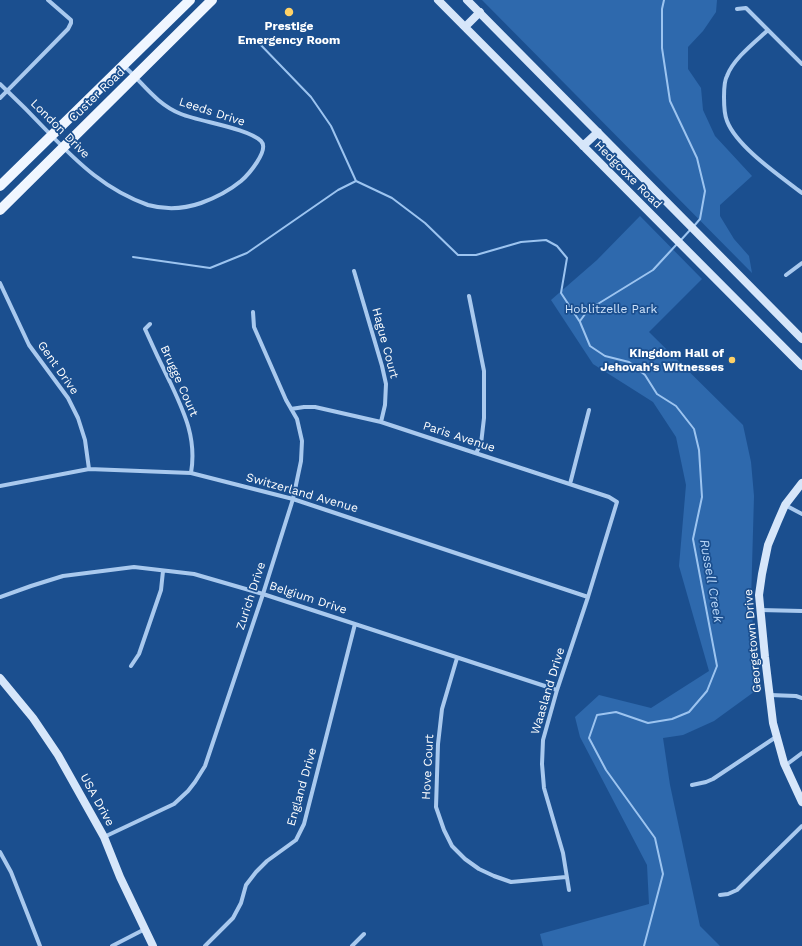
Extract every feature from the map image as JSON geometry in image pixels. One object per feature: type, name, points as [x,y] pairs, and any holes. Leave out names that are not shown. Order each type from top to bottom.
[{"type":"main road","name":"Custer Road","points":[[0,186],[190,0]]},
{"type":"main road","name":"Custer Road","points":[[0,210],[212,0]]},
{"type":"main road","name":"Hedgcoxe Road","points":[[438,0],[802,366]]},
{"type":"main road","name":"Hedgcoxe Road","points":[[467,0],[802,339]]},
{"type":"main road","points":[[465,27],[480,12]]},
{"type":"main road","points":[[583,146],[598,132]]},
{"type":"main road","name":"Georgetown Drive","points":[[802,483],[785,505],[778,521],[766,555],[759,595],[770,695],[770,709],[786,765],[802,802]]},
{"type":"main road","name":"USA Drive","points":[[0,678],[33,718],[58,754],[104,837],[120,877],[153,946]]},
{"type":"street","points":[[0,98],[68,29],[71,23],[71,20],[48,0]]},
{"type":"street","points":[[737,9],[746,8],[802,64]]},
{"type":"street","points":[[768,30],[736,62],[726,76],[724,98],[727,121],[733,132],[746,147],[766,165],[802,193]]},
{"type":"street","name":"Leeds Drive","points":[[124,66],[135,76],[145,90],[160,103],[181,114],[246,134],[261,142]]},
{"type":"street","name":"London Drive","points":[[0,84],[92,175],[126,196],[149,205],[167,209],[183,208],[212,198],[241,181],[260,158],[263,150],[263,145],[261,142]]},
{"type":"street","points":[[786,275],[802,263]]},
{"type":"street","name":"Hague Court","points":[[354,271],[386,384],[384,405],[380,422]]},
{"type":"street","name":"Gent Drive","points":[[0,283],[29,345],[68,398],[78,418],[85,440],[89,469]]},
{"type":"street","points":[[469,296],[484,371],[484,418],[481,444],[476,453]]},
{"type":"street","name":"Zurich Drive","points":[[104,837],[174,804],[188,791],[205,766],[263,594],[293,499],[301,461],[302,441],[297,419],[286,400],[254,327],[253,312]]},
{"type":"street","name":"Brugge Court","points":[[150,324],[145,329],[185,414],[190,432],[194,452],[191,473]]},
{"type":"street","name":"Paris Avenue","points":[[291,409],[304,406],[315,406],[380,422],[609,497],[617,502]]},
{"type":"street","points":[[570,484],[589,410]]},
{"type":"street","name":"Switzerland Avenue","points":[[0,486],[89,469],[191,473],[293,499],[588,597]]},
{"type":"street","name":"Waasland Drive","points":[[569,890],[563,853],[544,788],[542,764],[543,740],[557,690],[588,597],[617,502]]},
{"type":"street","points":[[785,505],[802,514]]},
{"type":"street","name":"Belgium Drive","points":[[0,597],[63,576],[134,567],[194,574],[263,594],[557,690]]},
{"type":"street","points":[[131,666],[139,654],[161,590],[163,571]]},
{"type":"street","points":[[760,610],[802,611]]},
{"type":"street","name":"England Drive","points":[[205,946],[233,918],[241,903],[246,885],[256,872],[267,861],[296,840],[304,824],[355,624]]},
{"type":"street","name":"Hove Court","points":[[457,658],[442,709],[438,744],[436,807],[449,841],[465,859],[479,869],[511,882],[566,877]]},
{"type":"street","points":[[770,695],[796,696],[802,698]]},
{"type":"street","points":[[692,785],[713,779],[777,737]]},
{"type":"street","points":[[786,765],[802,753]]},
{"type":"street","points":[[720,895],[728,894],[737,890],[802,826]]},
{"type":"street","points":[[0,852],[11,872],[40,946]]},
{"type":"street","points":[[112,946],[145,929]]},
{"type":"street","points":[[352,946],[364,934]]},
{"type":"green space","points":[[482,0],[717,0],[716,12],[703,31],[688,47],[688,69],[701,88],[703,110],[715,136],[752,176],[720,205],[720,216],[734,239],[749,256],[752,273]]},
{"type":"green space","name":"Hoblitzelle Park","points":[[640,216],[702,279],[649,332],[743,425],[751,462],[754,496],[751,601],[758,689],[714,721],[683,735],[663,738],[670,785],[700,926],[720,946],[543,946],[540,934],[649,904],[647,865],[580,737],[575,717],[599,695],[651,708],[709,671],[679,566],[686,485],[676,437],[653,402],[593,364],[551,300],[597,260]]},
{"type":"waterway","name":"Russell Creek","points":[[664,0],[662,9],[662,48],[670,101],[697,158],[705,191],[700,219],[694,226]]},
{"type":"waterway","name":"Russell Creek","points":[[256,40],[311,97],[331,126],[356,181],[392,198],[425,223],[458,255],[476,255],[521,242],[546,240],[557,246],[567,258],[561,293],[580,322],[590,346],[605,356],[629,362],[645,375],[657,394],[676,406],[694,429],[699,450],[702,497],[693,539],[717,666],[707,691],[689,712],[672,719],[648,723],[616,712],[597,715],[589,738],[606,770],[655,838],[663,874],[644,946]]},
{"type":"waterway","points":[[133,257],[210,268],[247,253],[338,190],[356,181]]},
{"type":"waterway","name":"Russell Creek","points":[[680,241],[691,229]]},
{"type":"waterway","name":"Russell Creek","points":[[580,321],[588,310],[653,270],[677,244]]},
{"type":"place","name":"Prestige Emergency Room","points":[[289,12]]},
{"type":"place","name":"Kingdom Hall of Jehovah's Witnesses","points":[[732,360]]}]
